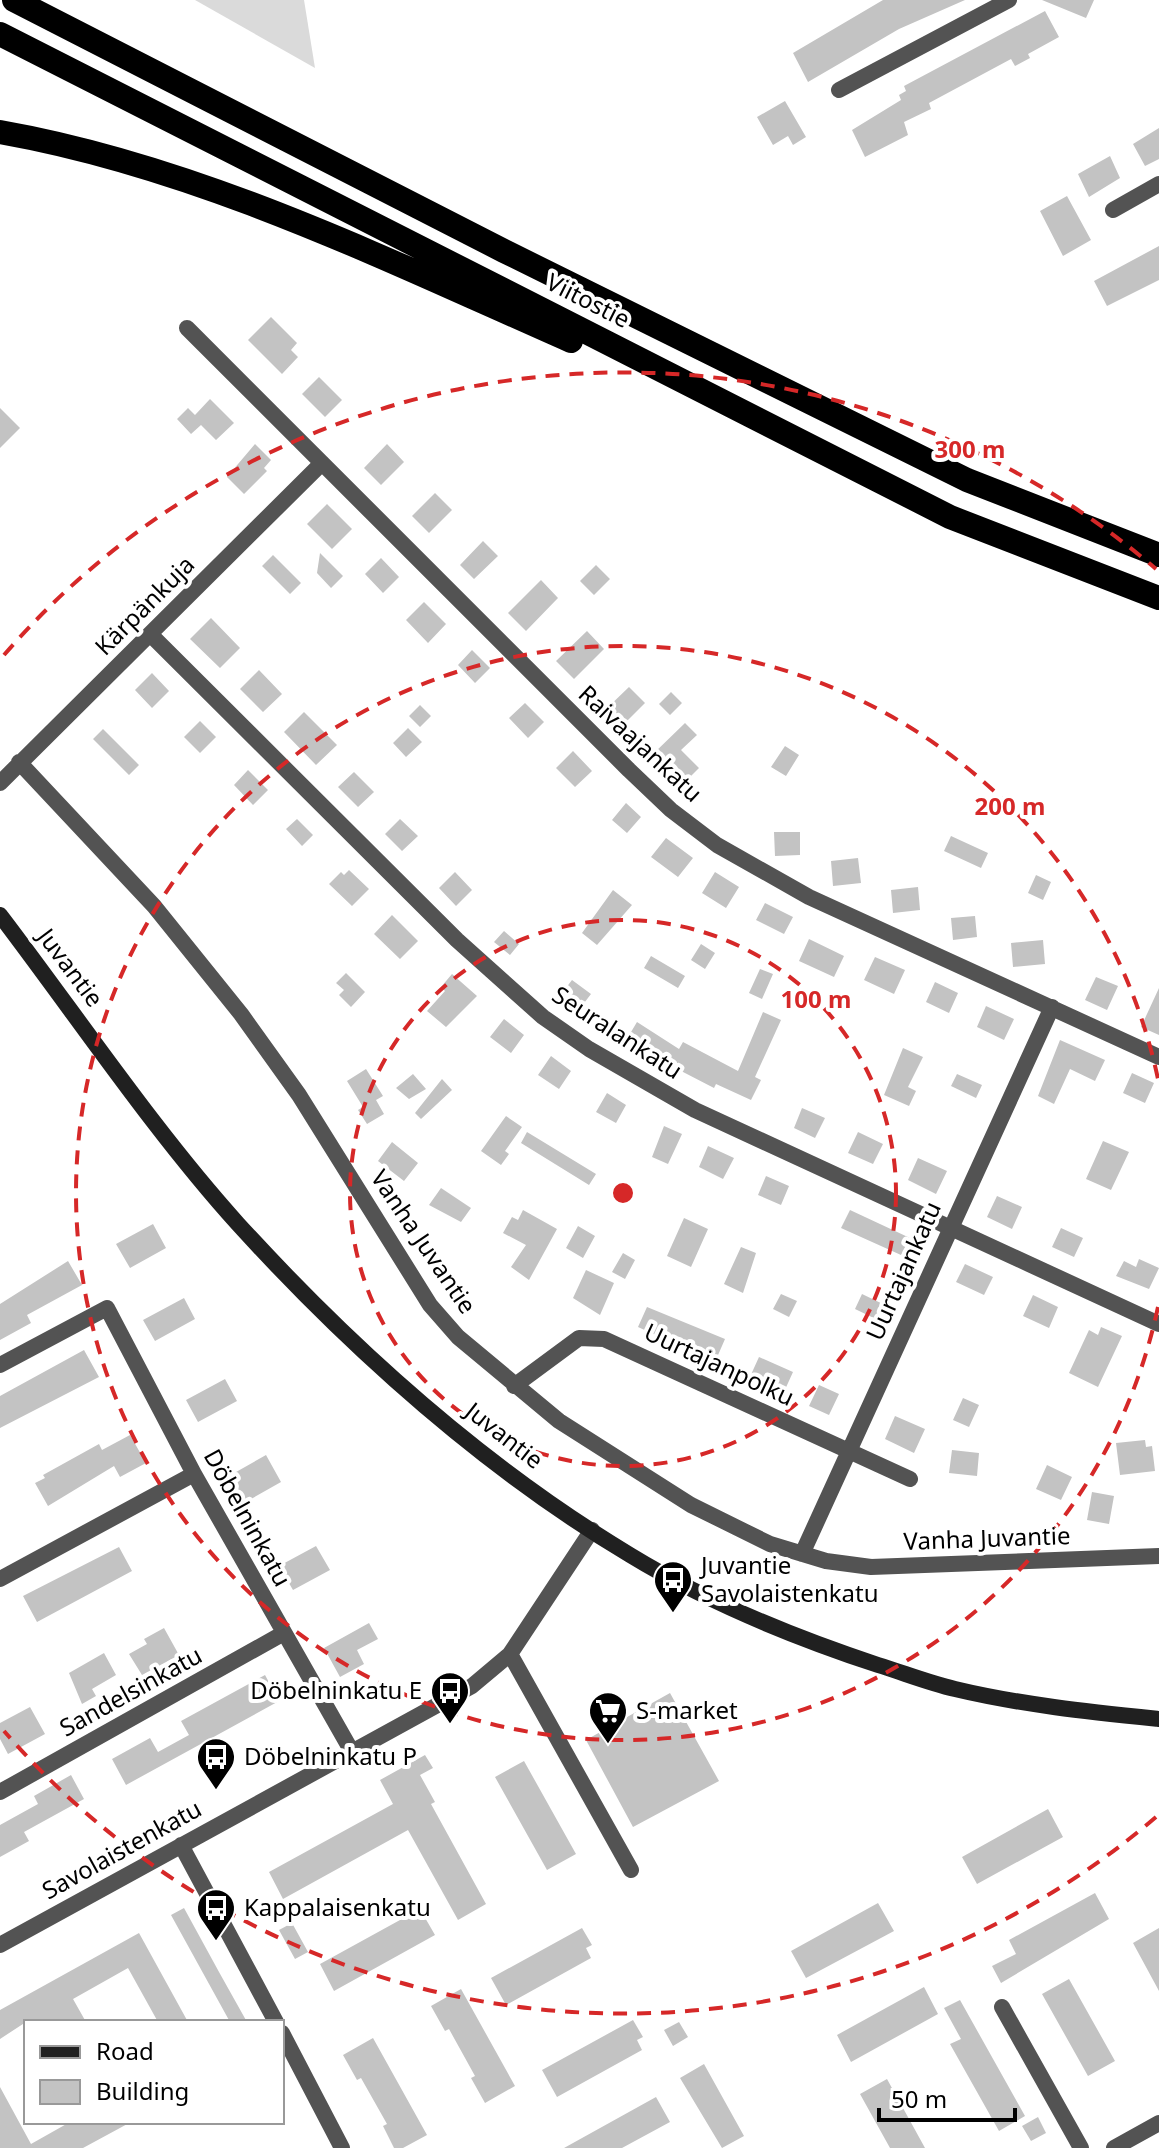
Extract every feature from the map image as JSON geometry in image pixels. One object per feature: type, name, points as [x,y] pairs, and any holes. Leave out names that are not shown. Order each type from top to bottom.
[{"type":"highway","name":"Viitostie","points":[[14,0],[504,251],[967,480],[1159,555]]},
{"type":"highway","name":"Viitostie","points":[[0,34],[950,517],[1159,598]]},
{"type":"highway","points":[[0,132],[101,154],[180,178],[736,408]]},
{"type":"main road","name":"Juvantie","points":[[0,915],[177,1149],[235,1221],[307,1298],[396,1379],[482,1450],[592,1530],[689,1588],[822,1647],[953,1689],[1055,1708],[1159,1719]]},
{"type":"street","points":[[839,90],[1009,0]]},
{"type":"street","points":[[1113,210],[1159,184]]},
{"type":"street","name":"Raivaajankatu","points":[[187,328],[629,770],[717,845],[809,897],[1159,1057]]},
{"type":"street","name":"Kärpänkuja","points":[[0,783],[322,463]]},
{"type":"street","name":"Seuralankatu","points":[[151,635],[457,940],[543,1017],[645,1084],[1159,1324]]},
{"type":"street","name":"Vanha Juvantie","points":[[19,762],[154,906],[241,1014],[299,1095],[430,1305],[458,1337],[559,1421],[691,1505],[770,1544],[802,1554],[871,1567],[1159,1556]]},
{"type":"street","name":"Uurtajankatu","points":[[802,1554],[1052,1007]]},
{"type":"street","name":"Döbelninkatu","points":[[0,1365],[107,1308],[194,1474],[351,1750]]},
{"type":"street","name":"Uurtajanpolku","points":[[514,1386],[579,1338],[604,1339],[910,1479]]},
{"type":"street","points":[[0,1579],[194,1474]]},
{"type":"street","name":"Savolaistenkatu","points":[[0,1945],[472,1686],[510,1654],[592,1530]]},
{"type":"street","name":"Sandelsinkatu","points":[[0,1792],[284,1633]]},
{"type":"street","points":[[510,1654],[631,1870]]},
{"type":"street","points":[[181,1845],[275,2020]]},
{"type":"street","points":[[1002,2007],[1081,2148]]},
{"type":"street","points":[[284,2037],[342,2148]]},
{"type":"street","points":[[1114,2148],[1159,2123]]},
{"type":"shaded area","points":[[195,0],[304,0],[315,68]]},
{"type":"building","points":[[883,0],[965,0],[899,29],[808,82],[793,53]]},
{"type":"building","points":[[1042,0],[1094,0],[1086,18]]},
{"type":"building","points":[[1045,11],[1059,37],[1028,54],[1030,58],[1015,66],[1011,59],[929,103],[931,109],[904,122],[908,135],[865,157],[852,130],[901,100],[899,95],[906,91],[904,86]]},
{"type":"building","points":[[785,101],[806,137],[793,145],[788,136],[773,145],[757,117]]},
{"type":"building","points":[[1159,128],[1159,159],[1145,166],[1133,144]]},
{"type":"building","points":[[1110,156],[1120,178],[1089,197],[1078,174]]},
{"type":"building","points":[[1067,196],[1091,240],[1063,256],[1040,211]]},
{"type":"building","points":[[1159,246],[1159,280],[1107,306],[1094,281]]},
{"type":"building","points":[[271,317],[297,343],[291,350],[298,357],[282,374],[248,340]]},
{"type":"building","points":[[319,377],[342,400],[325,417],[302,394]]},
{"type":"building","points":[[210,399],[234,423],[216,440],[201,425],[191,434],[177,419],[188,408],[195,415]]},
{"type":"building","points":[[0,408],[20,428],[0,448]]},
{"type":"building","points":[[255,444],[271,460],[264,468],[267,471],[244,494],[227,477]]},
{"type":"building","points":[[387,444],[404,462],[381,485],[364,468]]},
{"type":"building","points":[[435,493],[452,510],[429,533],[412,516]]},
{"type":"building","points":[[327,504],[352,529],[332,549],[307,524]]},
{"type":"building","points":[[483,541],[498,556],[474,579],[460,565]]},
{"type":"building","points":[[320,553],[343,576],[331,588],[317,573]]},
{"type":"building","points":[[273,555],[301,583],[290,594],[262,566]]},
{"type":"building","points":[[381,558],[399,577],[383,593],[365,574]]},
{"type":"building","points":[[596,565],[610,579],[594,595],[580,581]]},
{"type":"building","points":[[541,580],[558,598],[526,631],[508,613]]},
{"type":"building","points":[[424,602],[446,624],[428,643],[406,620]]},
{"type":"building","points":[[211,618],[240,648],[220,668],[190,639]]},
{"type":"building","points":[[587,631],[604,649],[574,679],[556,661]]},
{"type":"building","points":[[472,650],[490,668],[475,683],[458,665]]},
{"type":"building","points":[[259,670],[282,694],[263,712],[240,689]]},
{"type":"building","points":[[152,673],[169,691],[152,708],[135,690]]},
{"type":"building","points":[[629,687],[645,703],[620,728],[603,712]]},
{"type":"building","points":[[671,692],[682,703],[670,715],[659,704]]},
{"type":"building","points":[[525,703],[544,722],[528,738],[509,718]]},
{"type":"building","points":[[420,705],[431,716],[420,727],[409,716]]},
{"type":"building","points":[[304,712],[337,745],[316,765],[284,732]]},
{"type":"building","points":[[200,721],[216,737],[200,753],[184,737]]},
{"type":"building","points":[[685,723],[697,735],[681,750],[699,768],[681,786],[651,756]]},
{"type":"building","points":[[408,728],[422,742],[406,757],[393,743]]},
{"type":"building","points":[[103,729],[139,765],[129,775],[93,739]]},
{"type":"building","points":[[785,746],[799,755],[786,776],[771,767]]},
{"type":"building","points":[[573,751],[592,771],[575,787],[556,768]]},
{"type":"building","points":[[248,770],[268,790],[253,805],[234,785]]},
{"type":"building","points":[[354,772],[374,792],[358,807],[338,787]]},
{"type":"building","points":[[626,803],[641,817],[627,833],[612,820]]},
{"type":"building","points":[[297,819],[313,835],[302,846],[286,829]]},
{"type":"building","points":[[400,819],[418,836],[402,851],[385,834]]},
{"type":"building","points":[[774,832],[800,832],[800,855],[775,856]]},
{"type":"building","points":[[951,836],[988,853],[981,868],[944,851]]},
{"type":"building","points":[[666,838],[693,858],[678,877],[651,857]]},
{"type":"building","points":[[858,858],[861,883],[833,886],[831,861]]},
{"type":"building","points":[[349,870],[369,889],[352,906],[329,884],[341,872],[344,875]]},
{"type":"building","points":[[455,872],[472,890],[456,906],[439,888]]},
{"type":"building","points":[[715,872],[739,887],[726,908],[702,893]]},
{"type":"building","points":[[1036,875],[1051,882],[1043,900],[1028,893]]},
{"type":"building","points":[[918,887],[920,910],[893,913],[891,890]]},
{"type":"building","points":[[613,890],[632,905],[597,945],[582,933]]},
{"type":"building","points":[[765,903],[793,917],[784,934],[756,920]]},
{"type":"building","points":[[392,915],[418,941],[400,959],[374,934]]},
{"type":"building","points":[[975,916],[977,937],[953,940],[951,918]]},
{"type":"building","points":[[504,931],[519,944],[510,955],[494,942]]},
{"type":"building","points":[[809,939],[844,956],[834,977],[799,961]]},
{"type":"building","points":[[1043,940],[1045,964],[1013,967],[1011,943]]},
{"type":"building","points":[[701,944],[715,953],[705,969],[691,960]]},
{"type":"building","points":[[651,956],[685,976],[678,988],[644,968]]},
{"type":"building","points":[[875,957],[905,970],[894,994],[864,980]]},
{"type":"building","points":[[760,969],[773,974],[762,999],[749,993]]},
{"type":"building","points":[[346,973],[365,992],[351,1007],[339,995],[344,990],[336,983]]},
{"type":"building","points":[[452,974],[477,996],[446,1027],[427,1011],[445,991],[441,987]]},
{"type":"building","points":[[1096,977],[1118,986],[1107,1010],[1085,1000]]},
{"type":"building","points":[[572,980],[591,994],[578,1011],[559,997]]},
{"type":"building","points":[[935,982],[958,993],[949,1013],[926,1002]]},
{"type":"building","points":[[1159,988],[1159,1035],[1141,1027]]},
{"type":"building","points":[[986,1006],[1014,1019],[1004,1040],[977,1027]]},
{"type":"building","points":[[763,1012],[781,1020],[755,1077],[761,1080],[751,1100],[716,1084],[714,1088],[625,1042],[637,1022],[679,1049],[683,1042],[738,1071]]},
{"type":"building","points":[[504,1019],[524,1035],[511,1053],[490,1037]]},
{"type":"building","points":[[1060,1040],[1105,1060],[1095,1081],[1070,1069],[1054,1104],[1038,1096]]},
{"type":"building","points":[[903,1048],[923,1057],[908,1087],[916,1091],[909,1106],[884,1095]]},
{"type":"building","points":[[551,1056],[571,1071],[559,1089],[538,1075]]},
{"type":"building","points":[[366,1069],[383,1096],[376,1100],[384,1114],[367,1124],[358,1110],[363,1107],[347,1081]]},
{"type":"building","points":[[1132,1073],[1154,1083],[1145,1103],[1123,1093]]},
{"type":"building","points":[[413,1074],[426,1089],[409,1099],[396,1088]]},
{"type":"building","points":[[957,1074],[982,1085],[976,1098],[951,1086]]},
{"type":"building","points":[[442,1079],[452,1090],[421,1119],[415,1113]]},
{"type":"building","points":[[607,1093],[626,1105],[616,1123],[596,1112]]},
{"type":"building","points":[[802,1108],[825,1118],[815,1138],[794,1128]]},
{"type":"building","points":[[506,1116],[522,1127],[505,1151],[509,1154],[501,1165],[481,1151]]},
{"type":"building","points":[[664,1126],[682,1134],[668,1164],[652,1157]]},
{"type":"building","points":[[527,1132],[596,1174],[589,1185],[521,1143]]},
{"type":"building","points":[[858,1132],[883,1144],[873,1164],[848,1153]]},
{"type":"building","points":[[1103,1141],[1129,1152],[1111,1190],[1086,1179]]},
{"type":"building","points":[[392,1142],[418,1163],[404,1181],[378,1161]]},
{"type":"building","points":[[708,1146],[734,1158],[723,1179],[699,1167]]},
{"type":"building","points":[[918,1158],[947,1171],[936,1194],[908,1180]]},
{"type":"building","points":[[766,1176],[789,1186],[781,1205],[758,1195]]},
{"type":"building","points":[[441,1188],[471,1208],[461,1222],[429,1205]]},
{"type":"building","points":[[997,1196],[1022,1207],[1012,1229],[987,1217]]},
{"type":"building","points":[[523,1210],[557,1229],[529,1280],[511,1267],[526,1245],[503,1233],[512,1217],[518,1220]]},
{"type":"building","points":[[850,1210],[910,1238],[901,1255],[841,1228]]},
{"type":"building","points":[[684,1218],[708,1229],[691,1267],[667,1256]]},
{"type":"building","points":[[153,1224],[166,1248],[130,1268],[116,1244]]},
{"type":"building","points":[[578,1226],[595,1236],[583,1258],[566,1248]]},
{"type":"building","points":[[1061,1228],[1083,1238],[1074,1257],[1052,1247]]},
{"type":"building","points":[[741,1247],[756,1253],[743,1293],[724,1284]]},
{"type":"building","points":[[623,1253],[635,1260],[625,1279],[612,1272]]},
{"type":"building","points":[[1139,1259],[1159,1268],[1149,1289],[1116,1276],[1124,1261],[1136,1267]]},
{"type":"building","points":[[68,1261],[82,1285],[27,1315],[31,1323],[0,1340],[0,1304]]},
{"type":"building","points":[[965,1264],[993,1277],[984,1295],[956,1282]]},
{"type":"building","points":[[586,1270],[614,1283],[600,1315],[573,1298]]},
{"type":"building","points":[[781,1294],[797,1301],[789,1317],[773,1309]]},
{"type":"building","points":[[862,1294],[887,1306],[880,1321],[855,1309]]},
{"type":"building","points":[[1033,1295],[1058,1307],[1049,1328],[1023,1316]]},
{"type":"building","points":[[184,1298],[195,1319],[155,1341],[143,1320]]},
{"type":"building","points":[[647,1307],[725,1339],[715,1362],[638,1327]]},
{"type":"building","points":[[1101,1327],[1122,1336],[1098,1387],[1069,1373],[1089,1330],[1098,1335]]},
{"type":"building","points":[[84,1350],[99,1377],[0,1428],[0,1396]]},
{"type":"building","points":[[759,1357],[793,1372],[783,1394],[749,1379]]},
{"type":"building","points":[[225,1379],[237,1401],[198,1422],[186,1400]]},
{"type":"building","points":[[819,1385],[839,1394],[829,1415],[809,1406]]},
{"type":"building","points":[[963,1398],[979,1405],[969,1427],[953,1420]]},
{"type":"building","points":[[895,1416],[925,1429],[914,1453],[885,1439]]},
{"type":"building","points":[[130,1435],[146,1463],[120,1477],[114,1466],[48,1506],[35,1483],[45,1478],[43,1475],[99,1444],[102,1450]]},
{"type":"building","points":[[1145,1440],[1146,1447],[1152,1446],[1155,1471],[1120,1475],[1116,1443]]},
{"type":"building","points":[[952,1450],[979,1453],[977,1476],[949,1473]]},
{"type":"building","points":[[266,1455],[281,1482],[244,1503],[229,1476]]},
{"type":"building","points":[[1047,1465],[1072,1477],[1061,1500],[1036,1489]]},
{"type":"building","points":[[1092,1492],[1114,1496],[1109,1524],[1087,1520]]},
{"type":"building","points":[[316,1546],[330,1570],[293,1590],[279,1566]]},
{"type":"building","points":[[119,1547],[132,1571],[37,1622],[23,1596]]},
{"type":"building","points":[[369,1623],[378,1639],[357,1650],[364,1664],[340,1677],[324,1648]]},
{"type":"building","points":[[164,1628],[179,1655],[142,1675],[129,1654],[147,1644],[144,1639]]},
{"type":"building","points":[[104,1653],[116,1675],[92,1689],[96,1696],[82,1704],[69,1673]]},
{"type":"building","points":[[265,1675],[279,1701],[126,1785],[112,1759],[150,1738],[158,1752],[189,1735],[181,1721]]},
{"type":"building","points":[[670,1693],[719,1781],[633,1827],[586,1740]]},
{"type":"building","points":[[30,1707],[45,1734],[8,1754],[0,1739],[0,1723]]},
{"type":"building","points":[[425,1755],[433,1768],[420,1775],[435,1802],[431,1804],[486,1904],[458,1920],[408,1830],[283,1899],[269,1872],[393,1804],[380,1780]]},
{"type":"building","points":[[524,1761],[576,1854],[547,1870],[495,1777]]},
{"type":"building","points":[[71,1775],[84,1799],[24,1832],[29,1841],[0,1857],[0,1825],[38,1804],[34,1796]]},
{"type":"building","points":[[1048,1809],[1063,1837],[977,1884],[962,1857]]},
{"type":"building","points":[[1095,1893],[1109,1919],[1001,1983],[992,1966],[1016,1954],[1009,1940]]},
{"type":"building","points":[[878,1903],[894,1931],[806,1978],[791,1951]]},
{"type":"building","points":[[184,1908],[246,2020],[229,2020],[171,1915]]},
{"type":"building","points":[[420,1909],[435,1935],[334,1991],[320,1964]]},
{"type":"building","points":[[292,1923],[308,1952],[295,1959],[279,1930]]},
{"type":"building","points":[[582,1928],[592,1945],[586,1948],[591,1958],[506,2005],[491,1978]]},
{"type":"building","points":[[1159,1928],[1159,1991],[1133,1943]]},
{"type":"building","points":[[139,1933],[187,2020],[157,2020],[128,1968],[73,1999],[85,2020],[24,2020],[24,2023],[0,2039],[0,2010]]},
{"type":"building","points":[[1069,1979],[1115,2061],[1088,2076],[1042,1994]]},
{"type":"building","points":[[924,1987],[938,2014],[851,2062],[837,2035]]},
{"type":"building","points":[[461,1989],[515,2086],[485,2103],[471,2078],[475,2076],[449,2029],[445,2031],[431,2006]]},
{"type":"building","points":[[960,2000],[1025,2116],[999,2131],[950,2044],[961,2039],[944,2008]]},
{"type":"building","points":[[633,2020],[643,2037],[637,2040],[642,2050],[557,2097],[542,2070]]},
{"type":"building","points":[[679,2022],[688,2037],[673,2046],[664,2030]]},
{"type":"building","points":[[373,2038],[427,2135],[403,2148],[394,2148],[383,2126],[387,2124],[361,2078],[357,2080],[343,2055]]},
{"type":"building","points":[[704,2064],[744,2136],[722,2148],[680,2078]]},
{"type":"building","points":[[887,2079],[925,2148],[890,2148],[860,2094]]},
{"type":"building","points":[[0,2087],[31,2144],[66,2124],[127,2124],[83,2148],[0,2148]]},
{"type":"building","points":[[656,2097],[670,2122],[622,2148],[564,2148]]},
{"type":"building","points":[[1038,2117],[1046,2133],[1031,2141],[1022,2126]]},
{"type":"place","name":"Juvantie Savolaistenkatu","points":[[673,1614]]},
{"type":"place","name":"Döbelninkatu E","points":[[450,1725]]},
{"type":"place","name":"S-market","points":[[608,1745]]},
{"type":"place","name":"Döbelninkatu P","points":[[216,1791]]},
{"type":"place","name":"Kappalaisenkatu","points":[[216,1942]]}]
